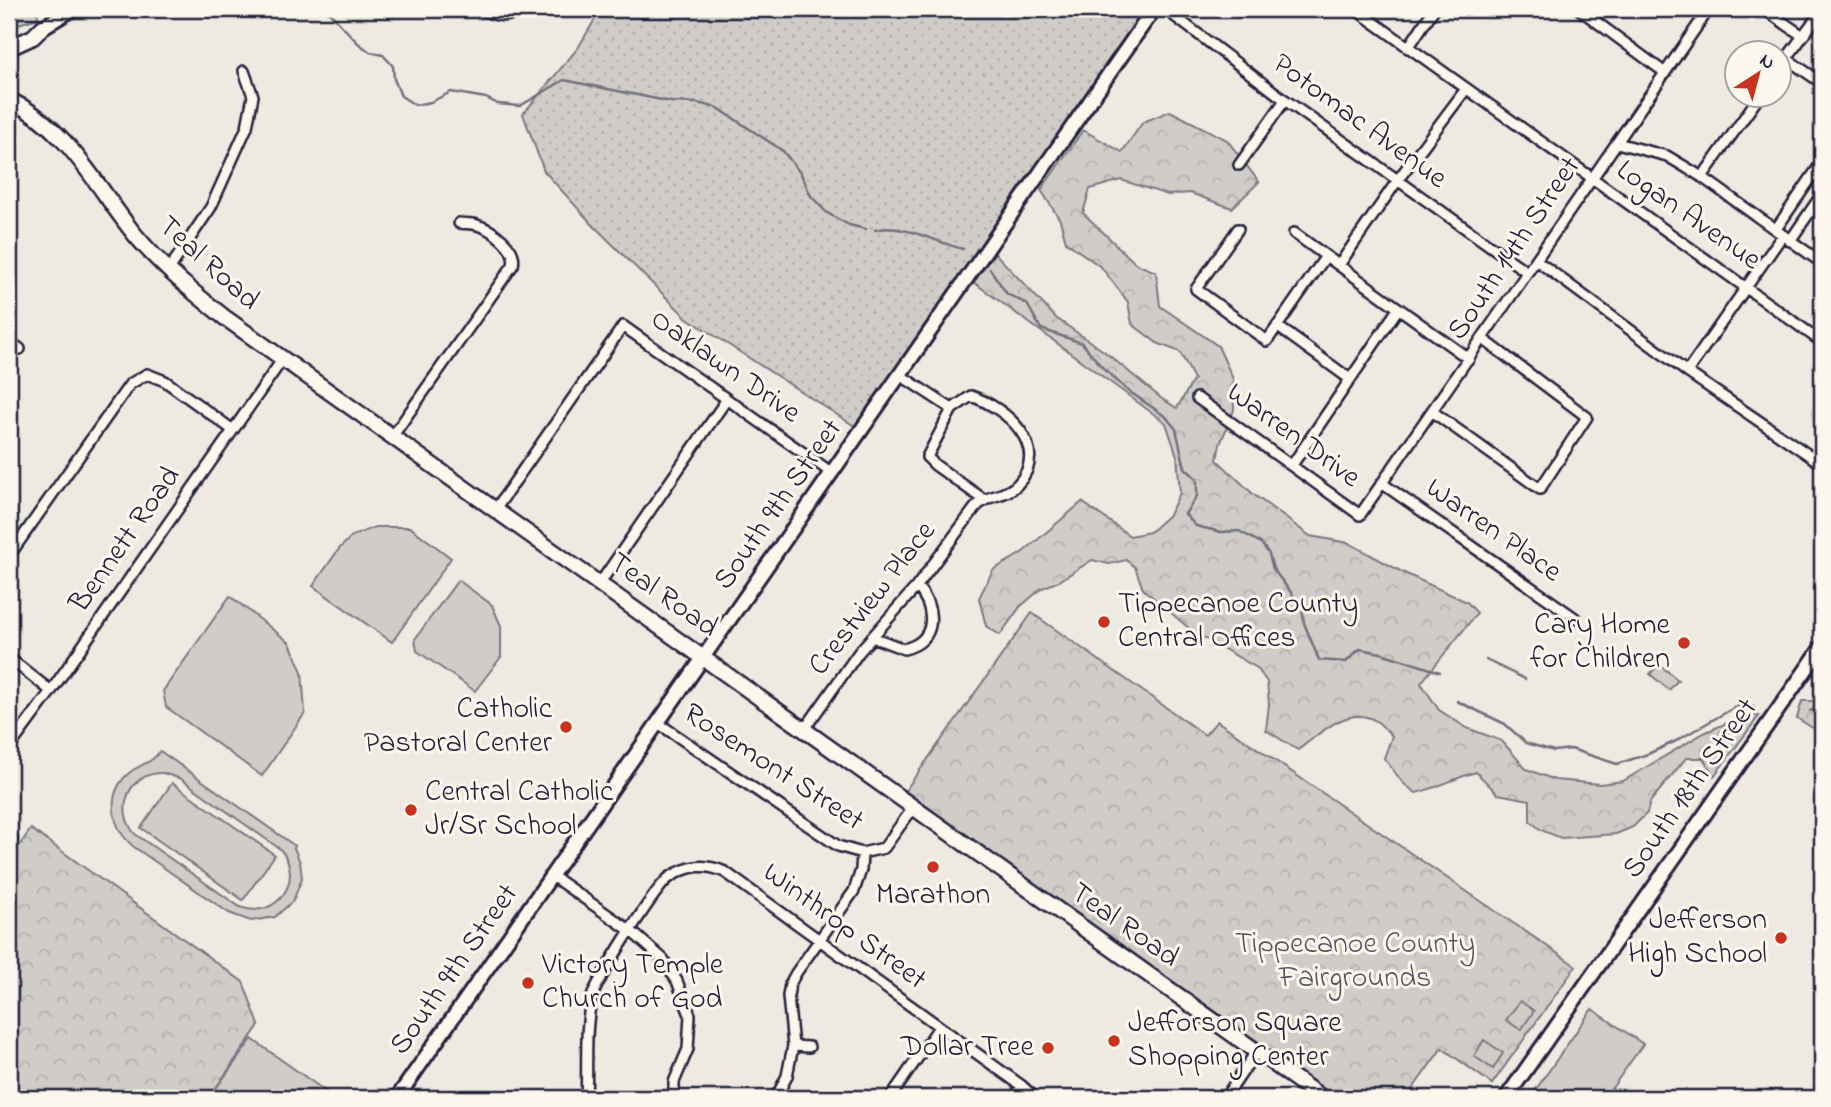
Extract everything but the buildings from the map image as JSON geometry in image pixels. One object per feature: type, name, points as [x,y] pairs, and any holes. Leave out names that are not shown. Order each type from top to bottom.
[{"type":"main road","points":[[9,38],[43,27]]},
{"type":"main road","points":[[9,48],[33,37],[43,27]]},
{"type":"main road","points":[[9,94],[23,107]]},
{"type":"main road","name":"Teal Road","points":[[9,100],[48,124],[137,237],[168,271],[224,317],[1322,1098]]},
{"type":"street","points":[[43,27],[74,9]]},
{"type":"street","points":[[481,9],[495,16],[508,16],[523,9]]},
{"type":"street","name":"South 9th Street","points":[[397,1098],[1154,9]]},
{"type":"street","name":"Potomac Avenue","points":[[1165,9],[1285,100],[1527,272]]},
{"type":"street","name":"Logan Avenue","points":[[1354,9],[1822,342]]},
{"type":"street","points":[[1408,48],[1434,9]]},
{"type":"street","points":[[1579,9],[1664,72]]},
{"type":"street","name":"South 14th Street","points":[[1360,515],[1709,9]]},
{"type":"street","points":[[1764,9],[1803,36]]},
{"type":"street","points":[[1792,52],[1822,10]]},
{"type":"street","points":[[1792,62],[1822,83]]},
{"type":"street","points":[[168,271],[211,207],[247,127],[253,96],[244,71]]},
{"type":"street","points":[[1339,265],[1397,181],[1466,89]]},
{"type":"street","points":[[1239,165],[1285,100]]},
{"type":"street","points":[[1702,177],[1751,108]]},
{"type":"street","points":[[1617,144],[1667,156],[1702,177],[1822,263]]},
{"type":"street","points":[[1687,372],[1783,235],[1822,162]]},
{"type":"street","points":[[1783,235],[1822,194]]},
{"type":"street","points":[[392,437],[504,278],[515,258],[505,243],[486,230],[477,225],[459,223]]},
{"type":"street","points":[[1238,229],[1196,289],[1267,341],[1326,256]]},
{"type":"street","points":[[1294,233],[1469,359]]},
{"type":"street","points":[[1536,260],[1687,372],[1822,464]]},
{"type":"street","points":[[1292,465],[1398,309]]},
{"type":"street","name":"Oaklawn Drive","points":[[495,510],[623,326],[832,473]]},
{"type":"street","points":[[1277,326],[1350,380]]},
{"type":"street","points":[[1433,412],[1540,489],[1587,417],[1483,339]]},
{"type":"street","points":[[9,341],[20,349]]},
{"type":"street","name":"Bennett Road","points":[[9,748],[282,360]]},
{"type":"street","points":[[9,556],[130,384],[147,374],[164,381],[233,430]]},
{"type":"street","points":[[900,375],[952,409]]},
{"type":"street","points":[[971,396],[980,399],[1021,429],[1030,452],[1029,463],[1018,483],[1010,491],[983,499],[927,457],[952,409],[971,396]]},
{"type":"street","name":"Warren Drive","points":[[1197,398],[1360,515]]},
{"type":"street","points":[[600,583],[727,399]]},
{"type":"street","name":"Warren Place","points":[[1382,484],[1575,618]]},
{"type":"street","name":"Crestview Place","points":[[804,730],[872,637],[917,586],[983,499]]},
{"type":"street","points":[[872,637],[904,649],[914,647],[927,636],[930,629],[928,603],[917,586]]},
{"type":"street","name":"South 18th Street","points":[[1506,1098],[1822,647]]},
{"type":"street","points":[[9,658],[51,691]]},
{"type":"street","name":"Rosemont Street","points":[[658,723],[838,846],[862,853]]},
{"type":"street","points":[[776,1098],[787,1076],[793,1046],[788,996],[790,984],[854,891],[861,870],[862,853],[884,848],[913,808]]},
{"type":"street","name":"Winthrop Street","points":[[631,931],[667,878],[686,868],[708,865],[725,872],[1022,1086],[1034,1098]]},
{"type":"street","points":[[552,876],[631,931],[663,959],[677,981],[690,1016],[688,1049],[674,1082],[674,1098]]},
{"type":"street","points":[[586,1098],[587,1034],[592,996],[608,964],[631,931]]},
{"type":"street","points":[[890,1098],[939,1027]]},
{"type":"street","points":[[793,1046],[809,1047]]},
{"type":"street","points":[[1225,1098],[1256,1052]]},
{"type":"street","points":[[1014,1098],[1022,1086]]},
{"type":"green space","points":[[9,9],[37,9],[38,18],[9,27]]},
{"type":"green space","points":[[601,9],[1144,9],[856,427],[687,318],[592,224],[544,171],[523,114],[578,48]]},
{"type":"green space","points":[[1170,111],[1227,140],[1259,182],[1232,208],[1190,193],[1168,195],[1121,180],[1090,189],[1083,213],[1136,264],[1156,272],[1160,306],[1218,346],[1233,379],[1234,410],[1220,444],[1217,460],[1253,494],[1310,536],[1349,543],[1402,572],[1467,602],[1477,613],[1421,683],[1439,710],[1467,728],[1502,741],[1526,769],[1555,780],[1600,784],[1623,781],[1704,733],[1745,715],[1759,716],[1714,776],[1703,758],[1686,758],[1650,802],[1647,813],[1633,827],[1616,834],[1561,838],[1541,830],[1530,821],[1530,800],[1498,794],[1476,772],[1416,793],[1403,783],[1384,758],[1392,736],[1376,721],[1365,717],[1344,719],[1298,750],[1266,730],[1269,704],[1267,682],[1257,668],[1191,630],[1143,589],[1135,567],[1126,560],[1109,564],[1092,560],[1059,581],[1042,588],[1020,607],[1000,635],[986,626],[979,598],[993,570],[1022,553],[1082,502],[1130,536],[1150,532],[1169,515],[1180,493],[1177,456],[1166,423],[972,281],[992,250],[1056,318],[1177,408],[1194,379],[1180,352],[1157,343],[1132,324],[1128,302],[1101,267],[1066,242],[1060,220],[1041,190],[1083,130],[1122,152],[1143,122]]},
{"type":"green space","points":[[375,527],[410,527],[451,558],[392,642],[313,586],[339,549],[352,536]]},
{"type":"green space","points":[[458,580],[492,605],[501,626],[501,657],[475,691],[417,651],[415,639]]},
{"type":"green space","points":[[230,596],[290,643],[302,672],[305,713],[262,776],[166,707],[163,691]]},
{"type":"green space","name":"Tippecanoe County Fairgrounds","points":[[1032,613],[1205,735],[1217,721],[1576,966],[1492,1084],[1442,1048],[1406,1098],[1337,1098],[905,791]]},
{"type":"green space","points":[[1659,664],[1678,680],[1669,690],[1650,674]]},
{"type":"green space","points":[[1802,701],[1822,701],[1822,734],[1797,718]]},
{"type":"green space","points":[[160,751],[295,846],[302,878],[293,901],[275,917],[251,921],[229,913],[126,839],[116,821],[116,791],[129,773]],"holes":[[[163,773],[181,779],[280,849],[290,872],[289,884],[276,902],[266,908],[253,910],[240,907],[135,834],[126,814],[128,794],[134,785],[151,774]]]},
{"type":"green space","points":[[172,783],[275,855],[243,900],[141,828]]},
{"type":"green space","points":[[31,829],[243,982],[259,1025],[209,1098],[9,1098],[9,860]]},
{"type":"green space","points":[[1520,1001],[1534,1011],[1521,1030],[1506,1020]]},
{"type":"green space","points":[[1592,1009],[1643,1044],[1605,1098],[1530,1098]]},
{"type":"green space","points":[[252,1039],[335,1098],[209,1098]]},
{"type":"green space","points":[[1484,1040],[1503,1053],[1493,1069],[1474,1056]]},
{"type":"waterway","points":[[326,9],[358,43],[370,52],[383,55],[393,66],[394,79],[401,96],[415,105],[431,102],[451,92],[486,98],[498,104],[520,106],[564,80],[671,102],[697,103],[718,108],[783,151],[801,174],[811,196],[827,213],[849,225],[866,229]]},
{"type":"waterway","points":[[875,230],[885,228],[907,231],[963,249]]},
{"type":"waterway","points":[[990,269],[1007,294],[1027,304],[1041,329],[1082,343],[1104,369],[1127,390],[1165,416],[1176,429],[1185,468],[1197,479],[1197,496],[1185,514],[1196,526],[1221,532],[1239,531],[1261,543],[1269,554],[1273,569],[1302,607],[1304,623],[1319,660],[1346,662],[1360,649],[1440,672]]},
{"type":"waterway","points":[[1486,660],[1525,679]]},
{"type":"waterway","points":[[1457,701],[1505,724],[1526,743],[1554,751],[1571,749],[1617,764],[1676,741],[1737,706],[1754,707]]},
{"type":"waterway","points":[[1810,711],[1822,711]]},
{"type":"place","name":"Tippecanoe County Central Offices","points":[[1104,622]]},
{"type":"place","name":"Cary Home for Children","points":[[1684,643]]},
{"type":"place","name":"Catholic Pastoral Center","points":[[566,727]]},
{"type":"place","name":"Central Catholic Jr/Sr School","points":[[411,810]]},
{"type":"place","name":"Marathon","points":[[933,867]]},
{"type":"place","name":"Jefferson High School","points":[[1781,938]]},
{"type":"place","name":"Victory Temple Church of God","points":[[528,983]]},
{"type":"place","name":"Jefforson Square Shopping Center","points":[[1114,1041]]},
{"type":"place","name":"Dollar Tree","points":[[1048,1048]]}]
